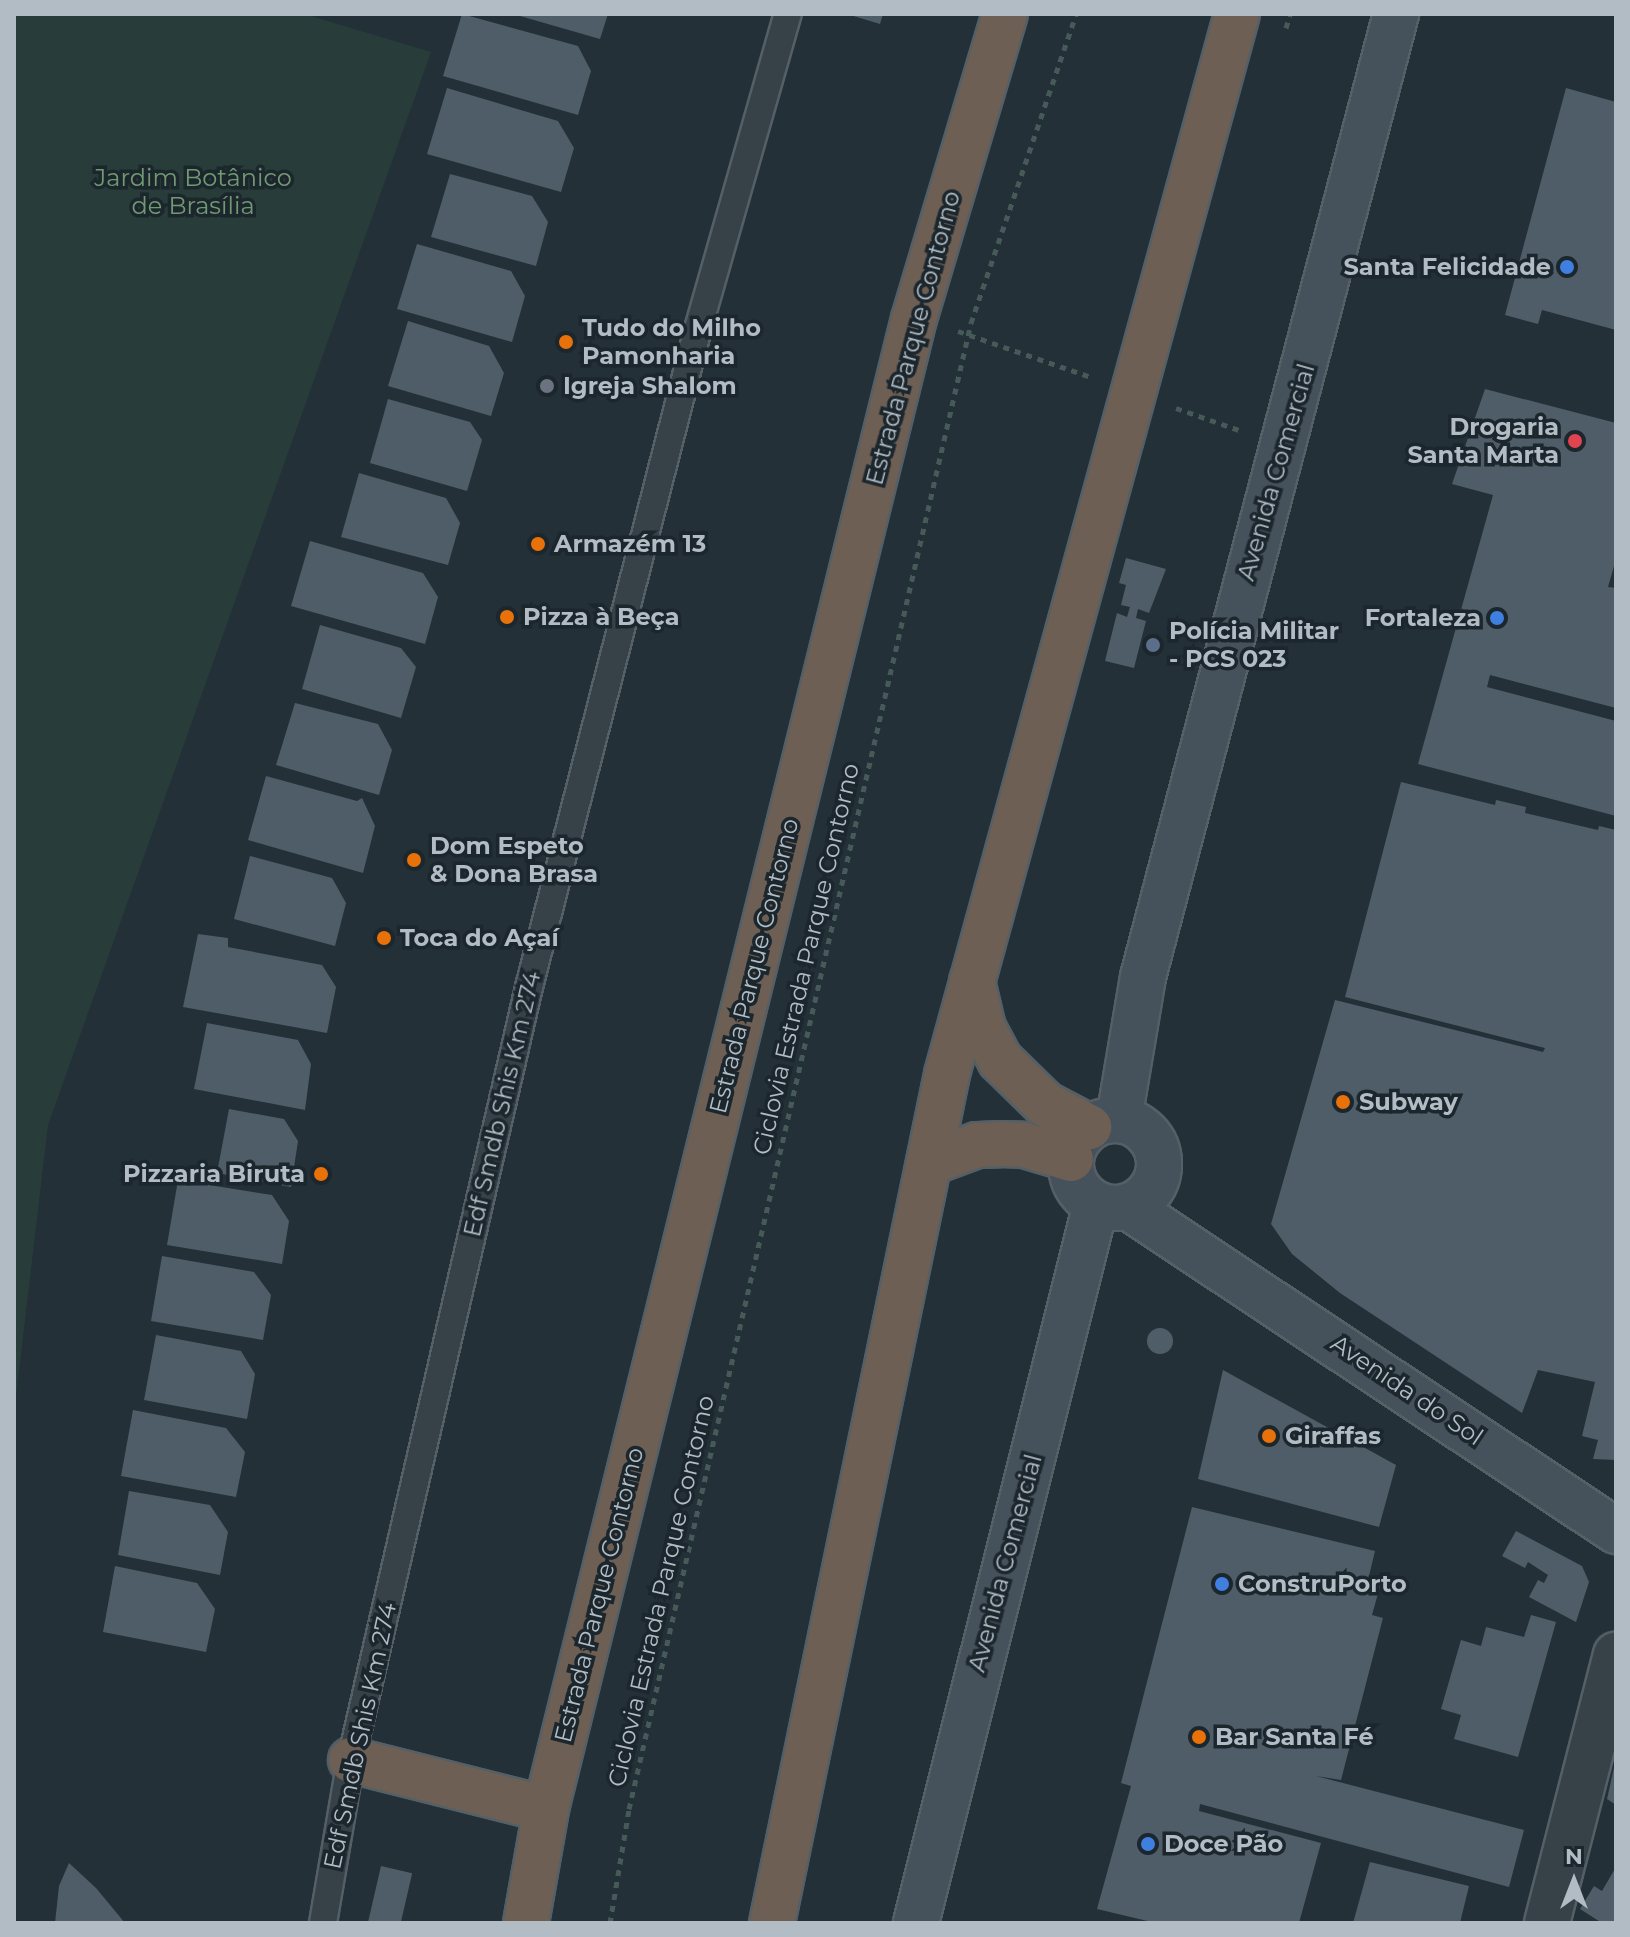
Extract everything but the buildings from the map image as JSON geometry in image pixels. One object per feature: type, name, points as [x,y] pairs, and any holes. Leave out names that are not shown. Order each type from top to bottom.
[{"type":"highway","name":"Estrada Parque Contorno","points":[[526,1923],[546,1809],[914,319],[1005,14]]},
{"type":"highway","points":[[772,1923],[929,1163],[971,979],[1237,14]]},
{"type":"highway","points":[[971,979],[983,1028],[1000,1060],[1045,1104],[1093,1135]]},
{"type":"highway","points":[[929,1163],[977,1145],[1024,1145],[1093,1135]]},
{"type":"highway","points":[[351,1760],[546,1809]]},
{"type":"street","name":"Avenida Comercial","points":[[1093,1135],[1143,977],[1396,14]]},
{"type":"street","points":[[1145,1130],[1159,1155],[1159,1169],[1149,1193],[1112,1205],[1076,1185],[1093,1135],[1145,1130]]},
{"type":"street","points":[[1159,1169],[1198,1250]]},
{"type":"street","name":"Avenida Comercial","points":[[916,1923],[1112,1205]]},
{"type":"street","name":"Avenida do Sol","points":[[1112,1205],[1198,1250],[1616,1531]]},
{"type":"street","points":[[1547,1923],[1616,1655]]},
{"type":"lane","name":"Edf Smdb Shis Km 274","points":[[323,1923],[351,1760],[529,987],[698,329],[788,14]]},
{"type":"path","name":"Ciclovia Estrada Parque Contorno","points":[[610,1923],[629,1809],[971,323],[1076,14]]},
{"type":"path","points":[[1281,44],[1290,14]]},
{"type":"green space","name":"Jardim Botânico de Brasília","points":[[14,14],[304,14],[431,52],[48,1125],[14,1413]]},
{"type":"place","name":"Santa Felicidade","points":[[1567,267]]},
{"type":"place","name":"Tudo do Milho Pamonharia","points":[[566,342]]},
{"type":"place","name":"Igreja Shalom","points":[[547,386]]},
{"type":"place","name":"Drogaria Santa Marta","points":[[1575,441]]},
{"type":"place","name":"Armazém 13","points":[[538,544]]},
{"type":"place","name":"Pizza à Beça","points":[[507,617]]},
{"type":"place","name":"Fortaleza","points":[[1497,618]]},
{"type":"place","name":"Polícia Militar - PCS 023","points":[[1153,645]]},
{"type":"place","name":"Dom Espeto & Dona Brasa","points":[[414,860]]},
{"type":"place","name":"Toca do Açaí","points":[[384,938]]},
{"type":"place","name":"Subway","points":[[1343,1102]]},
{"type":"place","name":"Pizzaria Biruta","points":[[321,1174]]},
{"type":"place","name":"Giraffas","points":[[1269,1436]]},
{"type":"place","name":"ConstruPorto","points":[[1222,1584]]},
{"type":"place","name":"Bar Santa Fé","points":[[1199,1737]]},
{"type":"place","name":"Doce Pão","points":[[1148,1844]]}]
